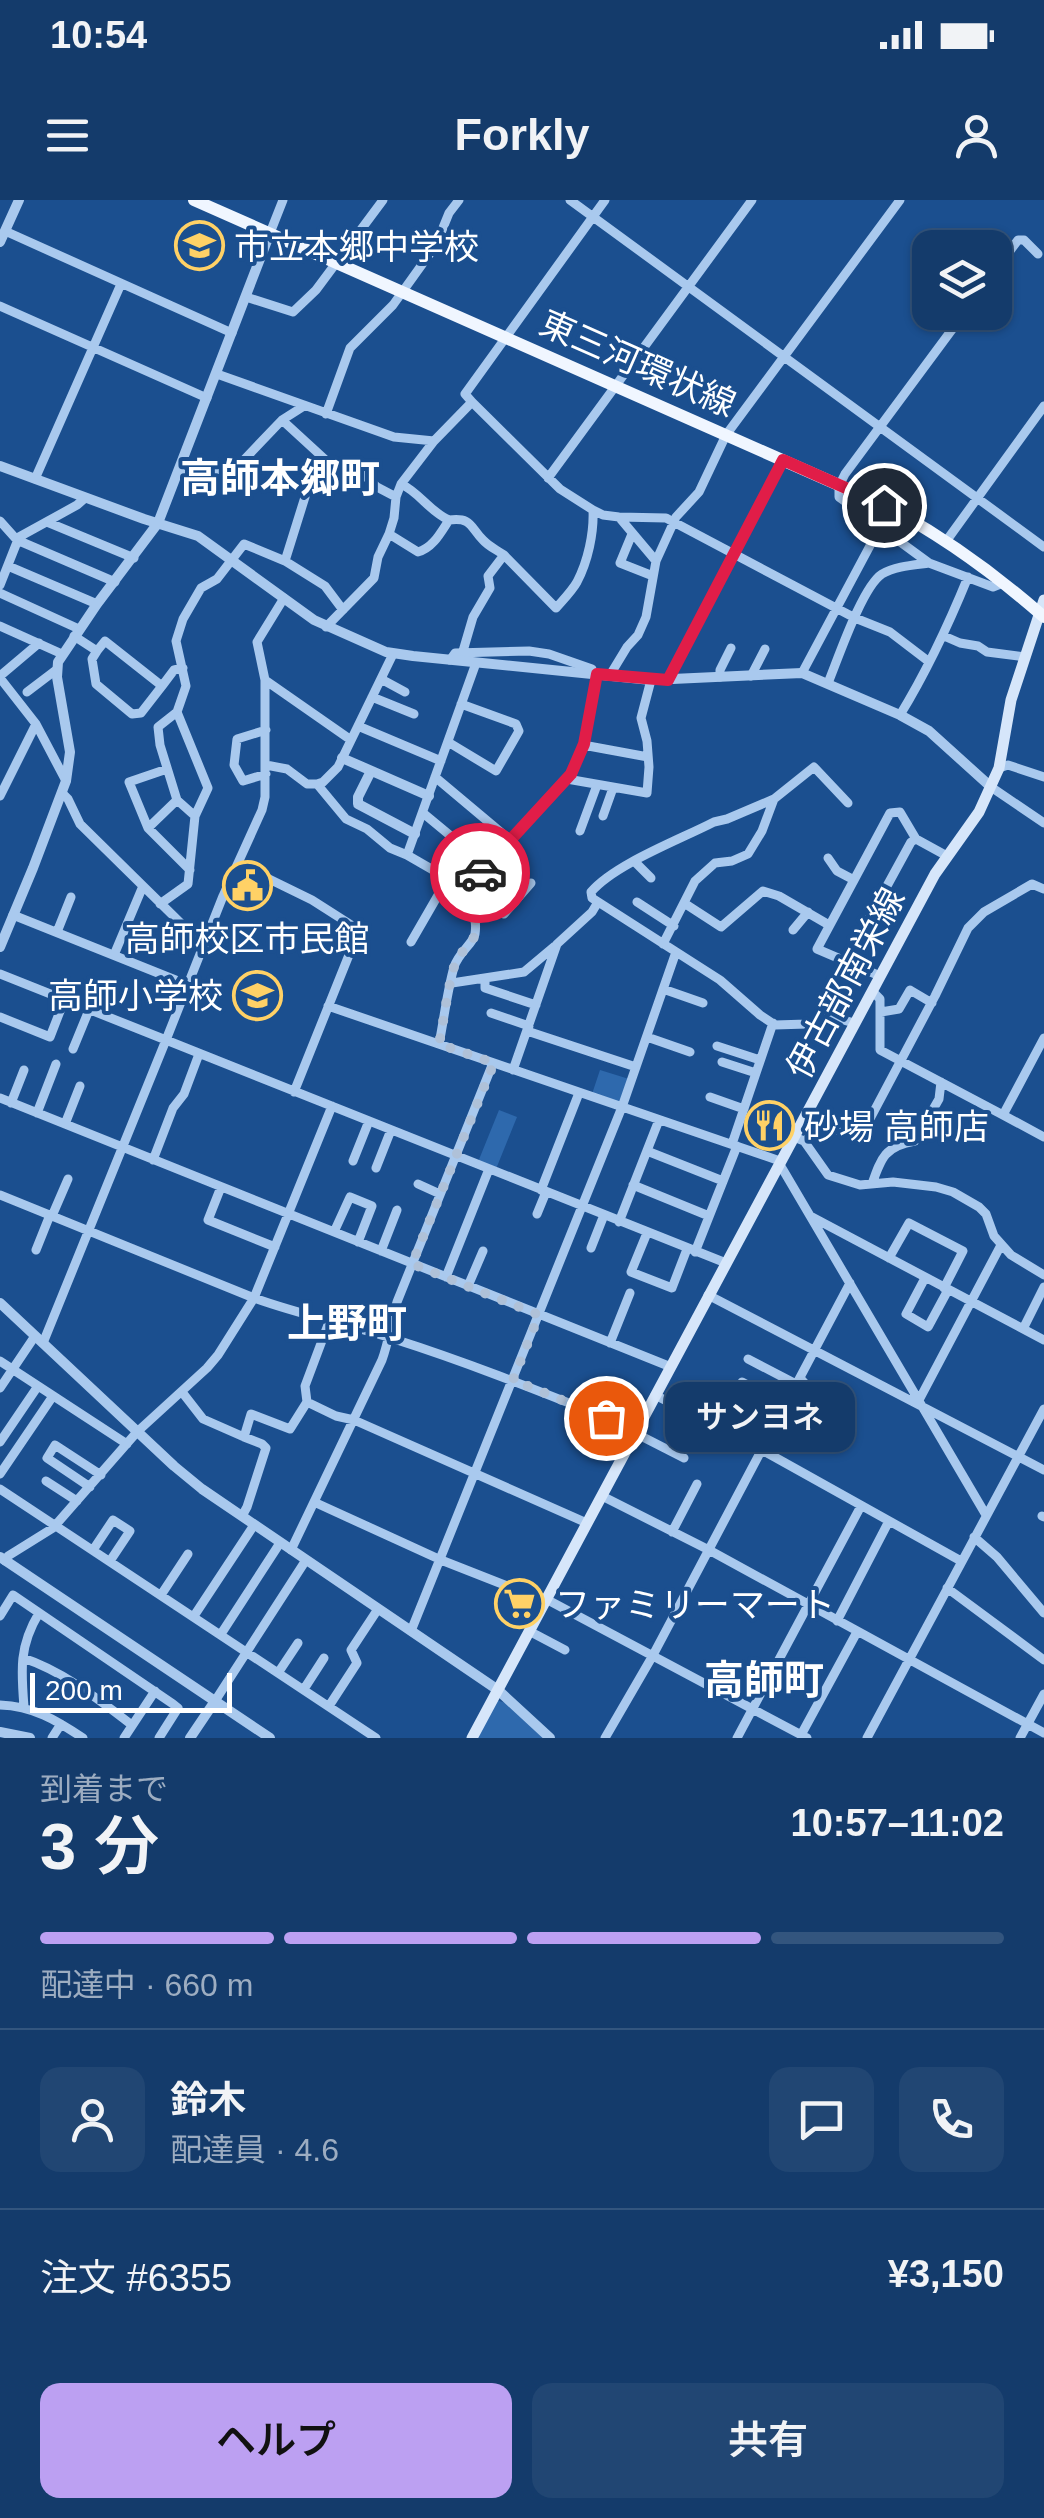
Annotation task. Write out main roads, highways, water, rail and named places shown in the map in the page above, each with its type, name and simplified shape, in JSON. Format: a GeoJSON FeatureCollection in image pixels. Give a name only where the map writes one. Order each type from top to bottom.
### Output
{"type":"FeatureCollection","features":[{"type":"Feature","properties":{"kind":"main road","name":"東三河環状線"},"geometry":{"type":"LineString","coordinates":[[194,200],[884,505],[946,540],[1042,610],[1011,700],[999,768],[991,787]]}},
{"type":"Feature","properties":{"kind":"main road","name":"伊古部南栄線"},"geometry":{"type":"LineString","coordinates":[[472,1738],[780,1162],[799,1139],[854,1023],[947,856],[979,812],[991,787]]}},
{"type":"Feature","properties":{"kind":"place","name":"市立本郷中学校"},"geometry":{"type":"Point","coordinates":[199,246]}},
{"type":"Feature","properties":{"kind":"place","name":"高師校区市民館"},"geometry":{"type":"Point","coordinates":[247,886]}},
{"type":"Feature","properties":{"kind":"place","name":"高師小学校"},"geometry":{"type":"Point","coordinates":[258,995]}},
{"type":"Feature","properties":{"kind":"place","name":"砂場 高師店"},"geometry":{"type":"Point","coordinates":[769,1126]}},
{"type":"Feature","properties":{"kind":"place","name":"サンヨネ"},"geometry":{"type":"Point","coordinates":[606,1418]}},
{"type":"Feature","properties":{"kind":"place","name":"ファミリーマート"},"geometry":{"type":"Point","coordinates":[520,1604]}},
{"type":"Feature","properties":{"kind":"district","name":"高師本郷町"},"geometry":{"type":"Point","coordinates":[280,478]}},
{"type":"Feature","properties":{"kind":"district","name":"上野町"},"geometry":{"type":"Point","coordinates":[347,1323]}},
{"type":"Feature","properties":{"kind":"district","name":"高師町"},"geometry":{"type":"Point","coordinates":[764,1680]}}]}
